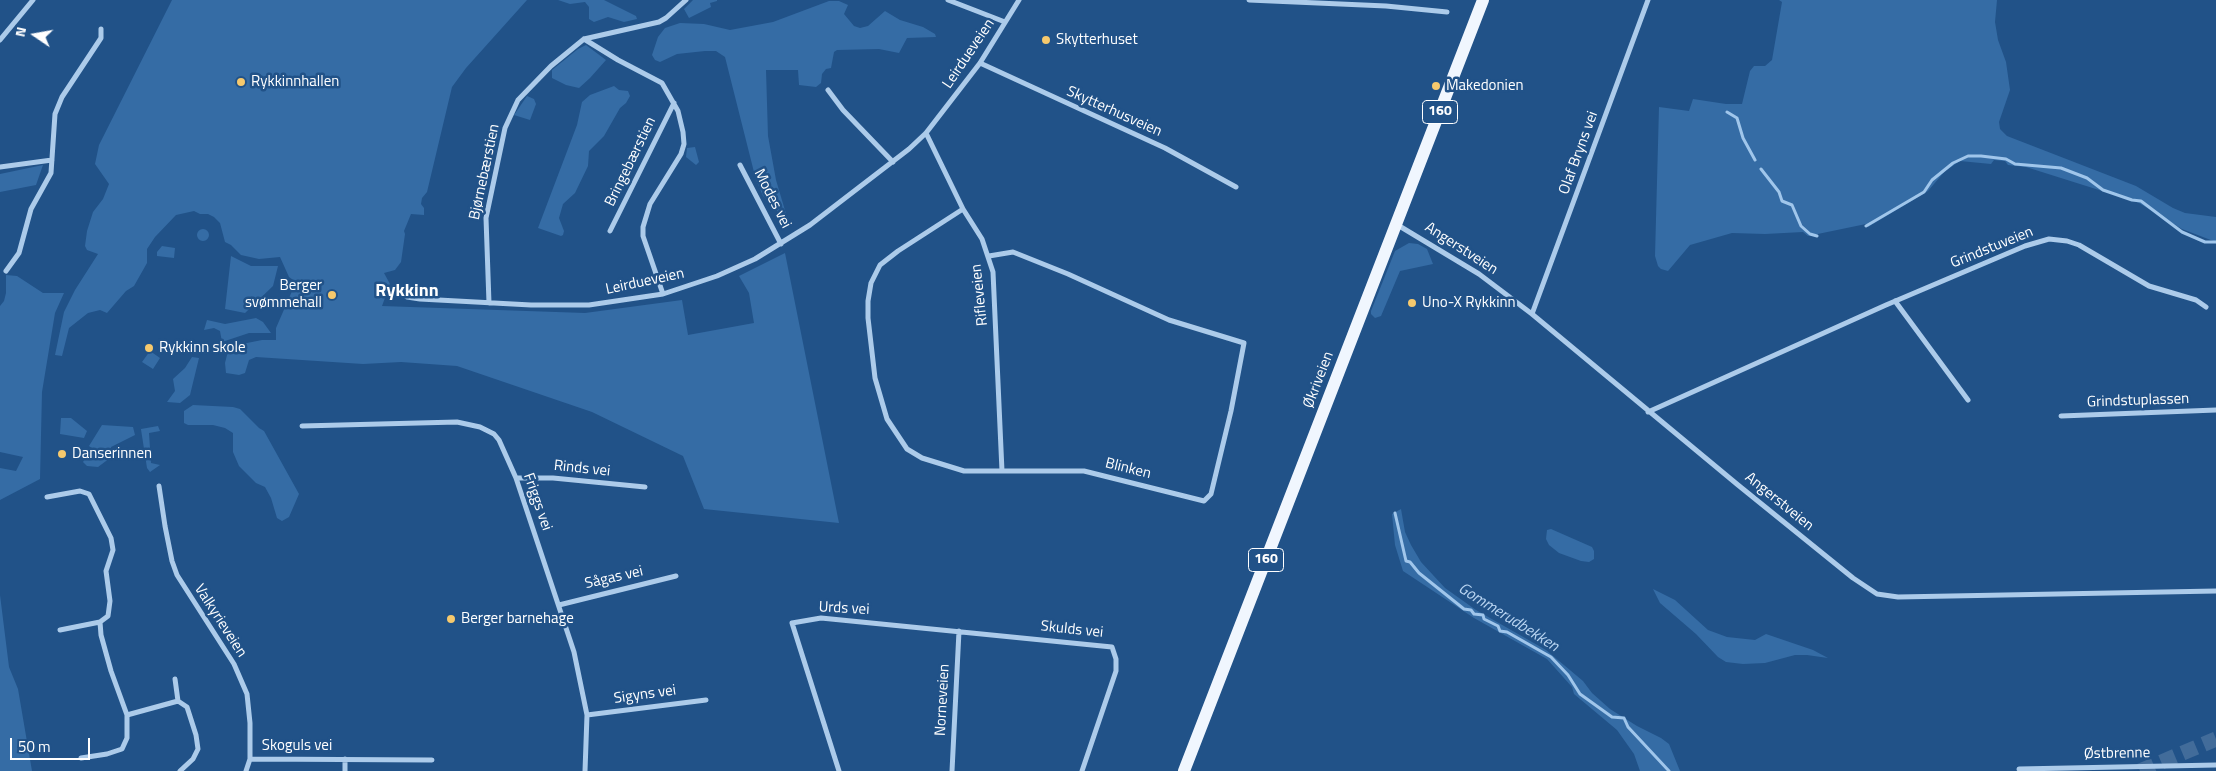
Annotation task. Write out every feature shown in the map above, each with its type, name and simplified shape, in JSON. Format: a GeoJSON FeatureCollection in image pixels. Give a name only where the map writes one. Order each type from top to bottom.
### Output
{"type":"FeatureCollection","features":[{"type":"Feature","properties":{"kind":"main road","name":"Økriveien"},"geometry":{"type":"LineString","coordinates":[[1184,771],[1483,0]]}},
{"type":"Feature","properties":{"kind":"street"},"geometry":{"type":"LineString","coordinates":[[0,40],[33,0]]}},
{"type":"Feature","properties":{"kind":"street","name":"Bjørnebærstien"},"geometry":{"type":"LineString","coordinates":[[489,303],[486,218],[507,123],[518,100],[551,66],[584,39],[659,22],[686,0]]}},
{"type":"Feature","properties":{"kind":"street"},"geometry":{"type":"LineString","coordinates":[[948,0],[1005,22]]}},
{"type":"Feature","properties":{"kind":"street","name":"Leirdueveien"},"geometry":{"type":"LineString","coordinates":[[398,290],[407,297],[489,303],[568,306],[616,302],[663,294],[717,276],[755,259],[782,244],[893,162],[926,133],[945,111],[980,63],[1019,0]]}},
{"type":"Feature","properties":{"kind":"street"},"geometry":{"type":"LineString","coordinates":[[1249,0],[1386,6],[1447,12]]}},
{"type":"Feature","properties":{"kind":"street","name":"Olaf Bryns vei"},"geometry":{"type":"LineString","coordinates":[[1532,314],[1648,0]]}},
{"type":"Feature","properties":{"kind":"street"},"geometry":{"type":"LineString","coordinates":[[6,271],[19,253],[32,209],[51,173],[55,114],[62,97],[101,38],[101,29]]}},
{"type":"Feature","properties":{"kind":"street","name":"Bringebærstien"},"geometry":{"type":"LineString","coordinates":[[584,39],[618,60],[662,83],[674,103],[681,122],[684,144],[678,161],[646,210],[643,227],[643,236],[663,294]]}},
{"type":"Feature","properties":{"kind":"street","name":"Skytterhusveien"},"geometry":{"type":"LineString","coordinates":[[980,63],[1165,148],[1236,187]]}},
{"type":"Feature","properties":{"kind":"street"},"geometry":{"type":"LineString","coordinates":[[828,90],[843,110],[893,162]]}},
{"type":"Feature","properties":{"kind":"street","name":"Bringebærstien"},"geometry":{"type":"LineString","coordinates":[[610,231],[674,103]]}},
{"type":"Feature","properties":{"kind":"street","name":"Rifleveien"},"geometry":{"type":"LineString","coordinates":[[926,133],[963,208],[982,239],[993,272],[1002,471]]}},
{"type":"Feature","properties":{"kind":"street"},"geometry":{"type":"LineString","coordinates":[[0,167],[52,160]]}},
{"type":"Feature","properties":{"kind":"street","name":"Modes vei"},"geometry":{"type":"LineString","coordinates":[[740,165],[782,244]]}},
{"type":"Feature","properties":{"kind":"street","name":"Blinken"},"geometry":{"type":"LineString","coordinates":[[963,208],[880,265],[871,283],[868,318],[875,378],[887,419],[908,449],[922,458],[948,467],[964,470],[1084,471],[1204,501],[1211,494],[1231,411],[1244,343],[1169,320],[1068,274],[1013,252],[989,256]]}},
{"type":"Feature","properties":{"kind":"street","name":"Angerstveien"},"geometry":{"type":"LineString","coordinates":[[1396,224],[1479,274],[1532,314],[1648,412],[1853,578],[1877,594],[1898,597],[2216,591]]}},
{"type":"Feature","properties":{"kind":"street","name":"Grindstuveien"},"geometry":{"type":"LineString","coordinates":[[1648,412],[1895,301],[2024,246],[2050,239],[2079,245],[2149,286],[2196,300],[2206,307]]}},
{"type":"Feature","properties":{"kind":"street"},"geometry":{"type":"LineString","coordinates":[[1895,301],[1968,400]]}},
{"type":"Feature","properties":{"kind":"street","name":"Grindstuplassen"},"geometry":{"type":"LineString","coordinates":[[2061,416],[2216,410]]}},
{"type":"Feature","properties":{"kind":"street","name":"Friggs vei"},"geometry":{"type":"LineString","coordinates":[[302,426],[361,426],[442,421],[472,425],[494,434],[516,478],[574,652],[588,715],[584,771]]}},
{"type":"Feature","properties":{"kind":"street","name":"Rinds vei"},"geometry":{"type":"LineString","coordinates":[[516,478],[553,478],[646,487]]}},
{"type":"Feature","properties":{"kind":"street","name":"Valkyrieveien"},"geometry":{"type":"LineString","coordinates":[[159,486],[164,526],[177,575],[234,664],[246,694],[250,723],[250,758],[246,771]]}},
{"type":"Feature","properties":{"kind":"street"},"geometry":{"type":"LineString","coordinates":[[47,498],[80,491],[89,494],[110,538],[112,550],[106,571],[108,616],[100,622],[60,630]]}},
{"type":"Feature","properties":{"kind":"street","name":"Sågas vei"},"geometry":{"type":"LineString","coordinates":[[558,605],[676,576]]}},
{"type":"Feature","properties":{"kind":"street","name":"Urds vei"},"geometry":{"type":"LineString","coordinates":[[839,771],[792,623],[821,618],[959,631]]}},
{"type":"Feature","properties":{"kind":"street"},"geometry":{"type":"LineString","coordinates":[[81,758],[107,754],[122,748],[127,738],[128,715],[110,671],[101,635],[100,622]]}},
{"type":"Feature","properties":{"kind":"street","name":"Norneveien"},"geometry":{"type":"LineString","coordinates":[[952,771],[959,631]]}},
{"type":"Feature","properties":{"kind":"street","name":"Skulds vei"},"geometry":{"type":"LineString","coordinates":[[959,631],[1112,647],[1116,659],[1116,671],[1082,771]]}},
{"type":"Feature","properties":{"kind":"street"},"geometry":{"type":"LineString","coordinates":[[175,679],[178,702]]}},
{"type":"Feature","properties":{"kind":"street","name":"Sigyns vei"},"geometry":{"type":"LineString","coordinates":[[588,715],[706,700]]}},
{"type":"Feature","properties":{"kind":"street"},"geometry":{"type":"LineString","coordinates":[[128,715],[178,702],[187,707],[196,735],[198,750],[193,759],[180,771]]}},
{"type":"Feature","properties":{"kind":"street","name":"Skoguls vei"},"geometry":{"type":"LineString","coordinates":[[250,758],[432,760]]}},
{"type":"Feature","properties":{"kind":"street","name":"Skoguls vei"},"geometry":{"type":"LineString","coordinates":[[345,759],[345,771]]}},
{"type":"Feature","properties":{"kind":"street","name":"Østbrenne"},"geometry":{"type":"LineString","coordinates":[[2019,769],[2216,765]]}},
{"type":"Feature","properties":{"kind":"shaded area"},"geometry":{"type":"Polygon","coordinates":[[[172,0],[527,0],[466,68],[452,87],[427,192],[422,198],[421,204],[424,208],[424,215],[411,214],[404,231],[401,262],[395,270],[384,273],[390,284],[382,306],[585,313],[682,300],[688,335],[754,323],[749,293],[739,276],[785,253],[839,523],[704,509],[683,456],[592,412],[457,366],[401,362],[363,364],[256,357],[249,360],[245,373],[239,375],[226,373],[225,363],[228,351],[237,345],[262,340],[276,340],[276,328],[296,282],[289,277],[280,257],[259,259],[241,255],[225,242],[220,223],[214,217],[194,211],[176,215],[155,237],[147,249],[147,263],[134,286],[126,291],[107,313],[100,310],[88,313],[69,328],[62,356],[55,355],[64,312],[75,290],[98,254],[87,250],[85,246],[93,212],[103,199],[109,184],[95,164],[99,145],[172,0]]]}},
{"type":"Feature","properties":{"kind":"shaded area"},"geometry":{"type":"Polygon","coordinates":[[[558,0],[604,0],[636,16],[637,19],[624,22],[608,17],[594,22],[589,19],[589,7],[585,2],[570,4],[558,0]]]}},
{"type":"Feature","properties":{"kind":"shaded area"},"geometry":{"type":"Polygon","coordinates":[[[693,0],[717,1],[710,3],[711,7],[689,18],[684,9],[693,0]]]}},
{"type":"Feature","properties":{"kind":"shaded area"},"geometry":{"type":"Polygon","coordinates":[[[1779,0],[1997,0],[1995,22],[1998,40],[2006,62],[2010,90],[1999,122],[2000,129],[2007,136],[2136,186],[2185,213],[2216,217],[2216,242],[2182,229],[2139,203],[2118,196],[2026,167],[2008,165],[2005,161],[1994,160],[1991,164],[1960,161],[1945,171],[1928,191],[1868,227],[1866,224],[1808,236],[1803,232],[1732,233],[1690,245],[1668,271],[1661,269],[1655,256],[1659,107],[1689,111],[1693,99],[1726,104],[1742,104],[1750,71],[1754,66],[1765,66],[1772,60],[1782,2],[1779,0]]]}},
{"type":"Feature","properties":{"kind":"shaded area"},"geometry":{"type":"Polygon","coordinates":[[[829,1],[839,1],[848,5],[844,14],[854,26],[860,28],[868,26],[885,11],[900,20],[923,27],[935,34],[936,37],[907,38],[899,53],[879,49],[837,50],[834,52],[831,68],[826,69],[822,74],[821,83],[816,87],[799,85],[798,70],[766,70],[768,136],[776,180],[789,224],[763,196],[756,180],[725,57],[716,51],[705,51],[677,54],[660,62],[655,60],[652,55],[658,37],[665,28],[680,23],[704,24],[730,30],[773,22],[829,1]]]}},
{"type":"Feature","properties":{"kind":"shaded area"},"geometry":{"type":"Polygon","coordinates":[[[586,45],[606,60],[590,78],[579,88],[566,85],[552,78],[552,70],[578,49],[586,45]]]}},
{"type":"Feature","properties":{"kind":"shaded area"},"geometry":{"type":"Polygon","coordinates":[[[614,86],[619,90],[628,91],[630,96],[620,108],[604,136],[589,151],[588,166],[575,193],[563,204],[559,218],[564,231],[563,235],[561,236],[538,228],[577,125],[582,102],[590,95],[614,86]]]}},
{"type":"Feature","properties":{"kind":"shaded area"},"geometry":{"type":"Polygon","coordinates":[[[527,96],[534,99],[536,104],[530,120],[514,115],[527,96]]]}},
{"type":"Feature","properties":{"kind":"shaded area"},"geometry":{"type":"Polygon","coordinates":[[[695,147],[699,162],[696,165],[686,157],[687,148],[695,147]]]}},
{"type":"Feature","properties":{"kind":"shaded area"},"geometry":{"type":"Polygon","coordinates":[[[43,165],[36,185],[0,192],[0,174],[43,165]]]}},
{"type":"Feature","properties":{"kind":"shaded area"},"geometry":{"type":"Polygon","coordinates":[[[201,229],[205,229],[209,235],[205,241],[201,241],[197,237],[197,233],[201,229]]]}},
{"type":"Feature","properties":{"kind":"shaded area"},"geometry":{"type":"Polygon","coordinates":[[[1409,243],[1418,244],[1427,249],[1433,264],[1400,271],[1381,316],[1375,318],[1371,311],[1395,251],[1409,243]]]}},
{"type":"Feature","properties":{"kind":"shaded area"},"geometry":{"type":"Polygon","coordinates":[[[162,246],[175,248],[174,258],[157,256],[157,252],[162,246]]]}},
{"type":"Feature","properties":{"kind":"shaded area"},"geometry":{"type":"Polygon","coordinates":[[[231,256],[251,266],[278,266],[273,286],[245,313],[225,309],[231,256]]]}},
{"type":"Feature","properties":{"kind":"shaded area"},"geometry":{"type":"Polygon","coordinates":[[[6,275],[17,276],[43,293],[64,293],[55,313],[42,392],[40,479],[0,500],[0,468],[16,471],[23,457],[0,452],[0,306],[4,301],[6,293],[6,275]]]}},
{"type":"Feature","properties":{"kind":"shaded area"},"geometry":{"type":"Polygon","coordinates":[[[256,318],[263,322],[271,333],[249,333],[222,342],[220,331],[214,328],[204,330],[207,320],[225,324],[256,318]]]}},
{"type":"Feature","properties":{"kind":"shaded area"},"geometry":{"type":"Polygon","coordinates":[[[150,351],[160,358],[153,369],[142,362],[150,351]]]}},
{"type":"Feature","properties":{"kind":"shaded area"},"geometry":{"type":"Polygon","coordinates":[[[192,357],[199,358],[190,395],[180,403],[167,402],[175,391],[173,379],[185,368],[192,357]]]}},
{"type":"Feature","properties":{"kind":"shaded area"},"geometry":{"type":"Polygon","coordinates":[[[193,405],[240,409],[264,431],[299,494],[289,517],[282,521],[277,518],[271,498],[265,487],[256,483],[239,466],[233,452],[233,433],[225,428],[213,425],[188,425],[184,423],[184,411],[193,405]]]}},
{"type":"Feature","properties":{"kind":"shaded area"},"geometry":{"type":"Polygon","coordinates":[[[61,418],[71,418],[87,431],[84,438],[60,434],[61,418]]]}},
{"type":"Feature","properties":{"kind":"shaded area"},"geometry":{"type":"Polygon","coordinates":[[[140,423],[141,429],[158,426],[160,431],[149,433],[151,463],[160,465],[150,472],[147,468],[140,423]]]}},
{"type":"Feature","properties":{"kind":"shaded area"},"geometry":{"type":"Polygon","coordinates":[[[102,425],[133,427],[135,435],[111,447],[110,458],[98,467],[87,466],[83,462],[88,454],[94,450],[89,446],[102,425]]]}},
{"type":"Feature","properties":{"kind":"shaded area"},"geometry":{"type":"Polygon","coordinates":[[[1401,509],[1405,532],[1411,545],[1421,562],[1445,588],[1476,610],[1546,650],[1583,681],[1592,693],[1610,709],[1669,744],[1680,771],[1640,771],[1634,754],[1617,730],[1574,694],[1572,687],[1547,659],[1474,618],[1403,571],[1395,545],[1392,514],[1401,509]]]}},
{"type":"Feature","properties":{"kind":"shaded area"},"geometry":{"type":"Polygon","coordinates":[[[1551,529],[1592,547],[1594,559],[1589,562],[1581,561],[1559,553],[1549,545],[1546,539],[1547,530],[1551,529]]]}},
{"type":"Feature","properties":{"kind":"shaded area"},"geometry":{"type":"Polygon","coordinates":[[[1653,589],[1675,600],[1708,630],[1727,637],[1755,640],[1766,634],[1813,650],[1828,658],[1795,655],[1765,663],[1743,664],[1726,662],[1718,657],[1696,634],[1660,603],[1653,589]]]}},
{"type":"Feature","properties":{"kind":"shaded area"},"geometry":{"type":"Polygon","coordinates":[[[0,595],[9,667],[18,689],[32,771],[0,771],[0,595]]]}},
{"type":"Feature","properties":{"kind":"waterway"},"geometry":{"type":"LineString","coordinates":[[1727,112],[1737,118],[1743,138],[1755,160]]}},
{"type":"Feature","properties":{"kind":"waterway"},"geometry":{"type":"LineString","coordinates":[[1866,226],[1924,192],[1932,180],[1953,163],[1968,156],[1981,156],[2006,159],[2015,164],[2061,168],[2087,178],[2103,190],[2132,200],[2141,201],[2182,232],[2205,242],[2216,242]]}},
{"type":"Feature","properties":{"kind":"waterway"},"geometry":{"type":"LineString","coordinates":[[1761,169],[1779,192],[1782,201],[1792,205],[1801,226],[1810,234],[1817,236]]}},
{"type":"Feature","properties":{"kind":"waterway","name":"Gommerudbekken"},"geometry":{"type":"LineString","coordinates":[[1395,513],[1406,561],[1410,562],[1419,573],[1464,609],[1471,610],[1474,614],[1483,615],[1484,619],[1498,626],[1500,631],[1507,632],[1551,657],[1568,675],[1580,694],[1612,717],[1624,718],[1628,727],[1669,771]]}},
{"type":"Feature","properties":{"kind":"tunnel"},"geometry":{"type":"LineString","coordinates":[[2140,771],[2216,739]]}},
{"type":"Feature","properties":{"kind":"place","name":"Skytterhuset"},"geometry":{"type":"Point","coordinates":[1046,40]}},
{"type":"Feature","properties":{"kind":"place","name":"Rykkinnhallen"},"geometry":{"type":"Point","coordinates":[241,82]}},
{"type":"Feature","properties":{"kind":"place","name":"Makedonien"},"geometry":{"type":"Point","coordinates":[1436,86]}},
{"type":"Feature","properties":{"kind":"place","name":"Berger svømmehall"},"geometry":{"type":"Point","coordinates":[332,295]}},
{"type":"Feature","properties":{"kind":"place","name":"Uno-X Rykkinn"},"geometry":{"type":"Point","coordinates":[1412,303]}},
{"type":"Feature","properties":{"kind":"place","name":"Rykkinn skole"},"geometry":{"type":"Point","coordinates":[149,348]}},
{"type":"Feature","properties":{"kind":"place","name":"Danserinnen"},"geometry":{"type":"Point","coordinates":[62,454]}},
{"type":"Feature","properties":{"kind":"place","name":"Berger barnehage"},"geometry":{"type":"Point","coordinates":[451,619]}},
{"type":"Feature","properties":{"kind":"district","name":"Rykkinn"},"geometry":{"type":"Point","coordinates":[407,292]}}]}
